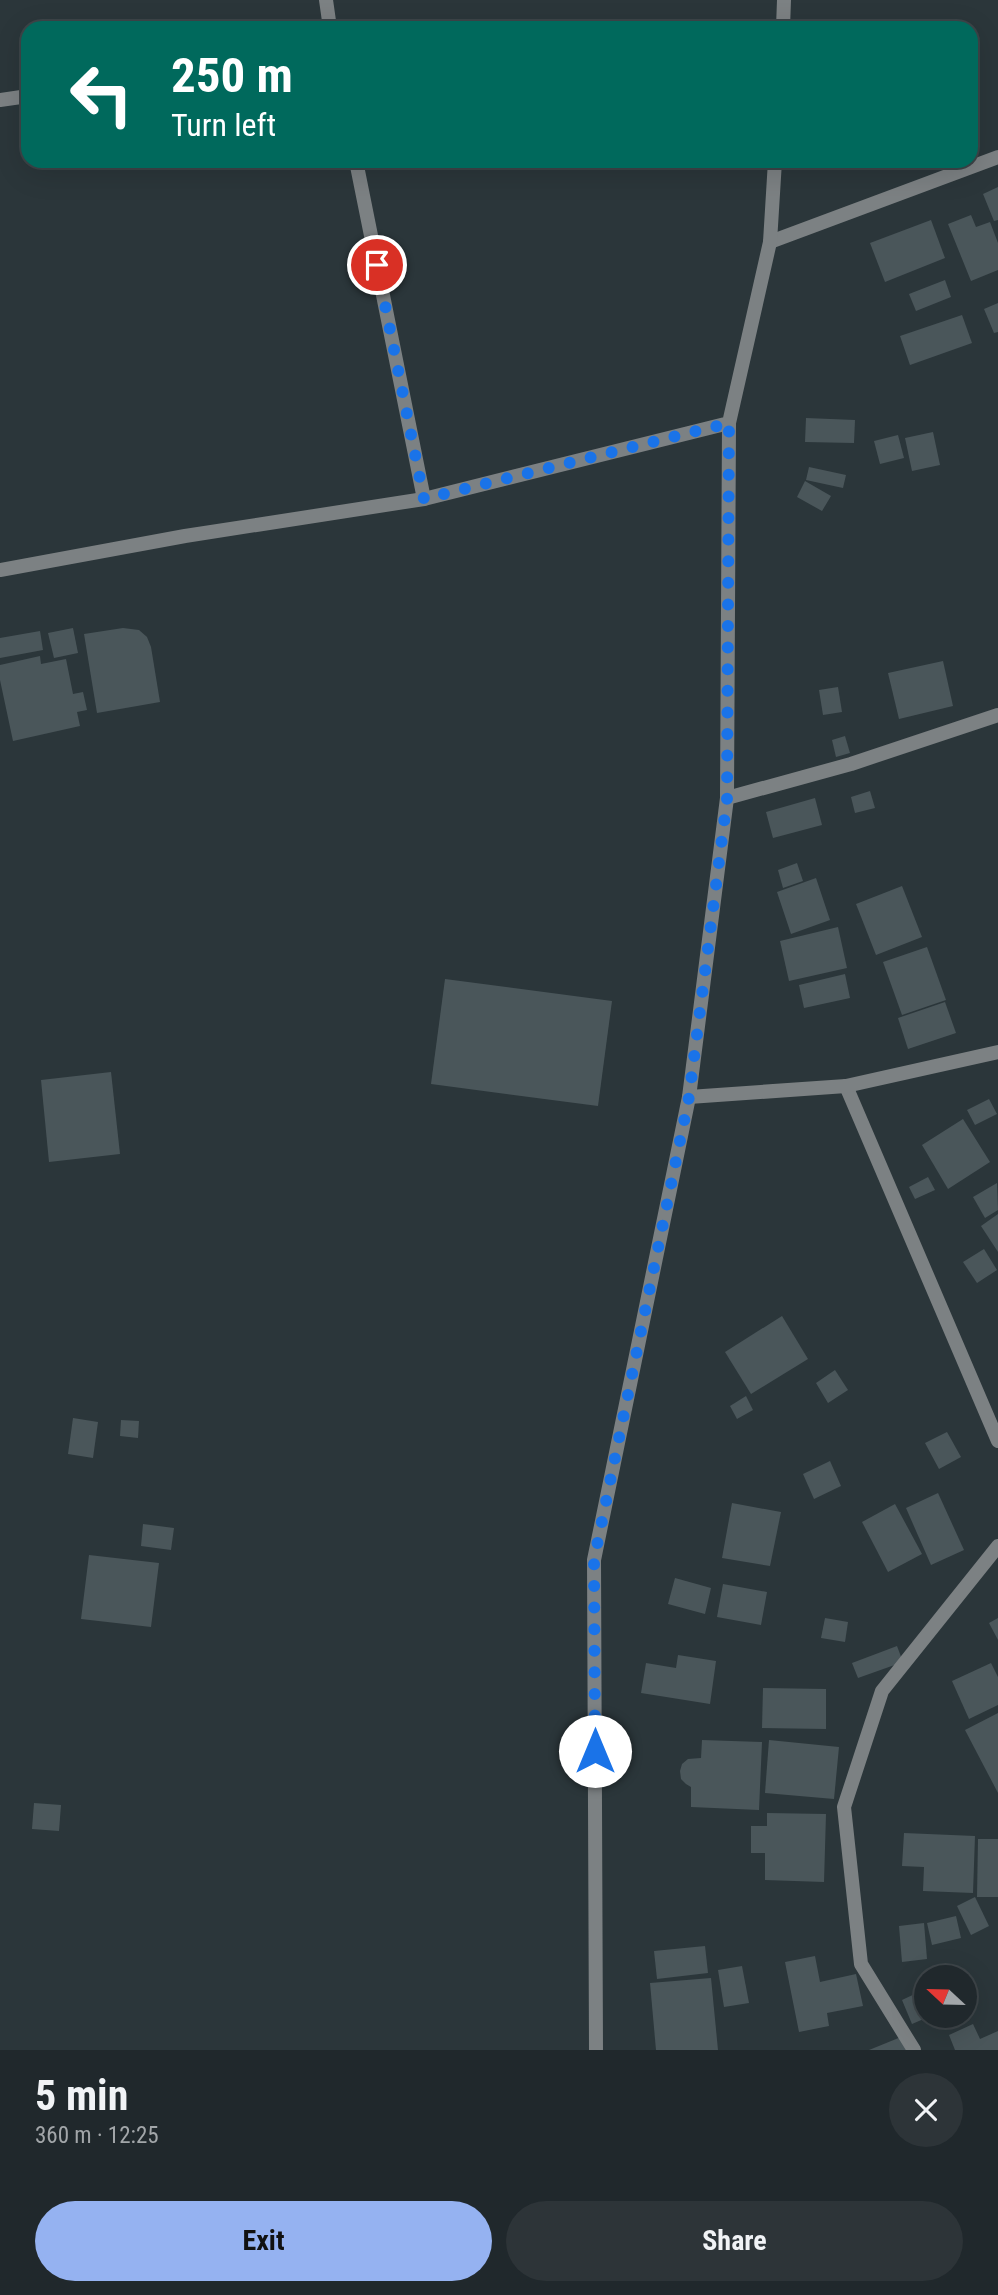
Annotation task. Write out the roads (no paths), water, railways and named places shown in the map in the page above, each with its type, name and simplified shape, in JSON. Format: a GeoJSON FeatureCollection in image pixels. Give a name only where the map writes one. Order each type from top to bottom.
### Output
{"type":"FeatureCollection","features":[{"type":"Feature","properties":{"kind":"street"},"geometry":{"type":"LineString","coordinates":[[326,0],[329,21]]}},
{"type":"Feature","properties":{"kind":"street"},"geometry":{"type":"LineString","coordinates":[[783,21],[784,0]]}},
{"type":"Feature","properties":{"kind":"street"},"geometry":{"type":"LineString","coordinates":[[0,100],[21,97]]}},
{"type":"Feature","properties":{"kind":"street"},"geometry":{"type":"LineString","coordinates":[[978,164],[998,157]]}},
{"type":"Feature","properties":{"kind":"street"},"geometry":{"type":"LineString","coordinates":[[357,168],[424,499]]}},
{"type":"Feature","properties":{"kind":"street"},"geometry":{"type":"LineString","coordinates":[[596,2050],[594,1560],[689,1097],[727,799],[729,423],[770,242],[775,168]]}},
{"type":"Feature","properties":{"kind":"street"},"geometry":{"type":"LineString","coordinates":[[770,242],[968,168]]}},
{"type":"Feature","properties":{"kind":"street"},"geometry":{"type":"LineString","coordinates":[[0,570],[185,536],[424,499],[729,423]]}},
{"type":"Feature","properties":{"kind":"street"},"geometry":{"type":"LineString","coordinates":[[727,799],[851,764],[998,715]]}},
{"type":"Feature","properties":{"kind":"street"},"geometry":{"type":"LineString","coordinates":[[689,1097],[846,1086],[998,1052]]}},
{"type":"Feature","properties":{"kind":"street"},"geometry":{"type":"LineString","coordinates":[[846,1086],[998,1441]]}},
{"type":"Feature","properties":{"kind":"street"},"geometry":{"type":"LineString","coordinates":[[914,2050],[861,1964],[844,1807],[882,1691],[998,1546]]}}]}
